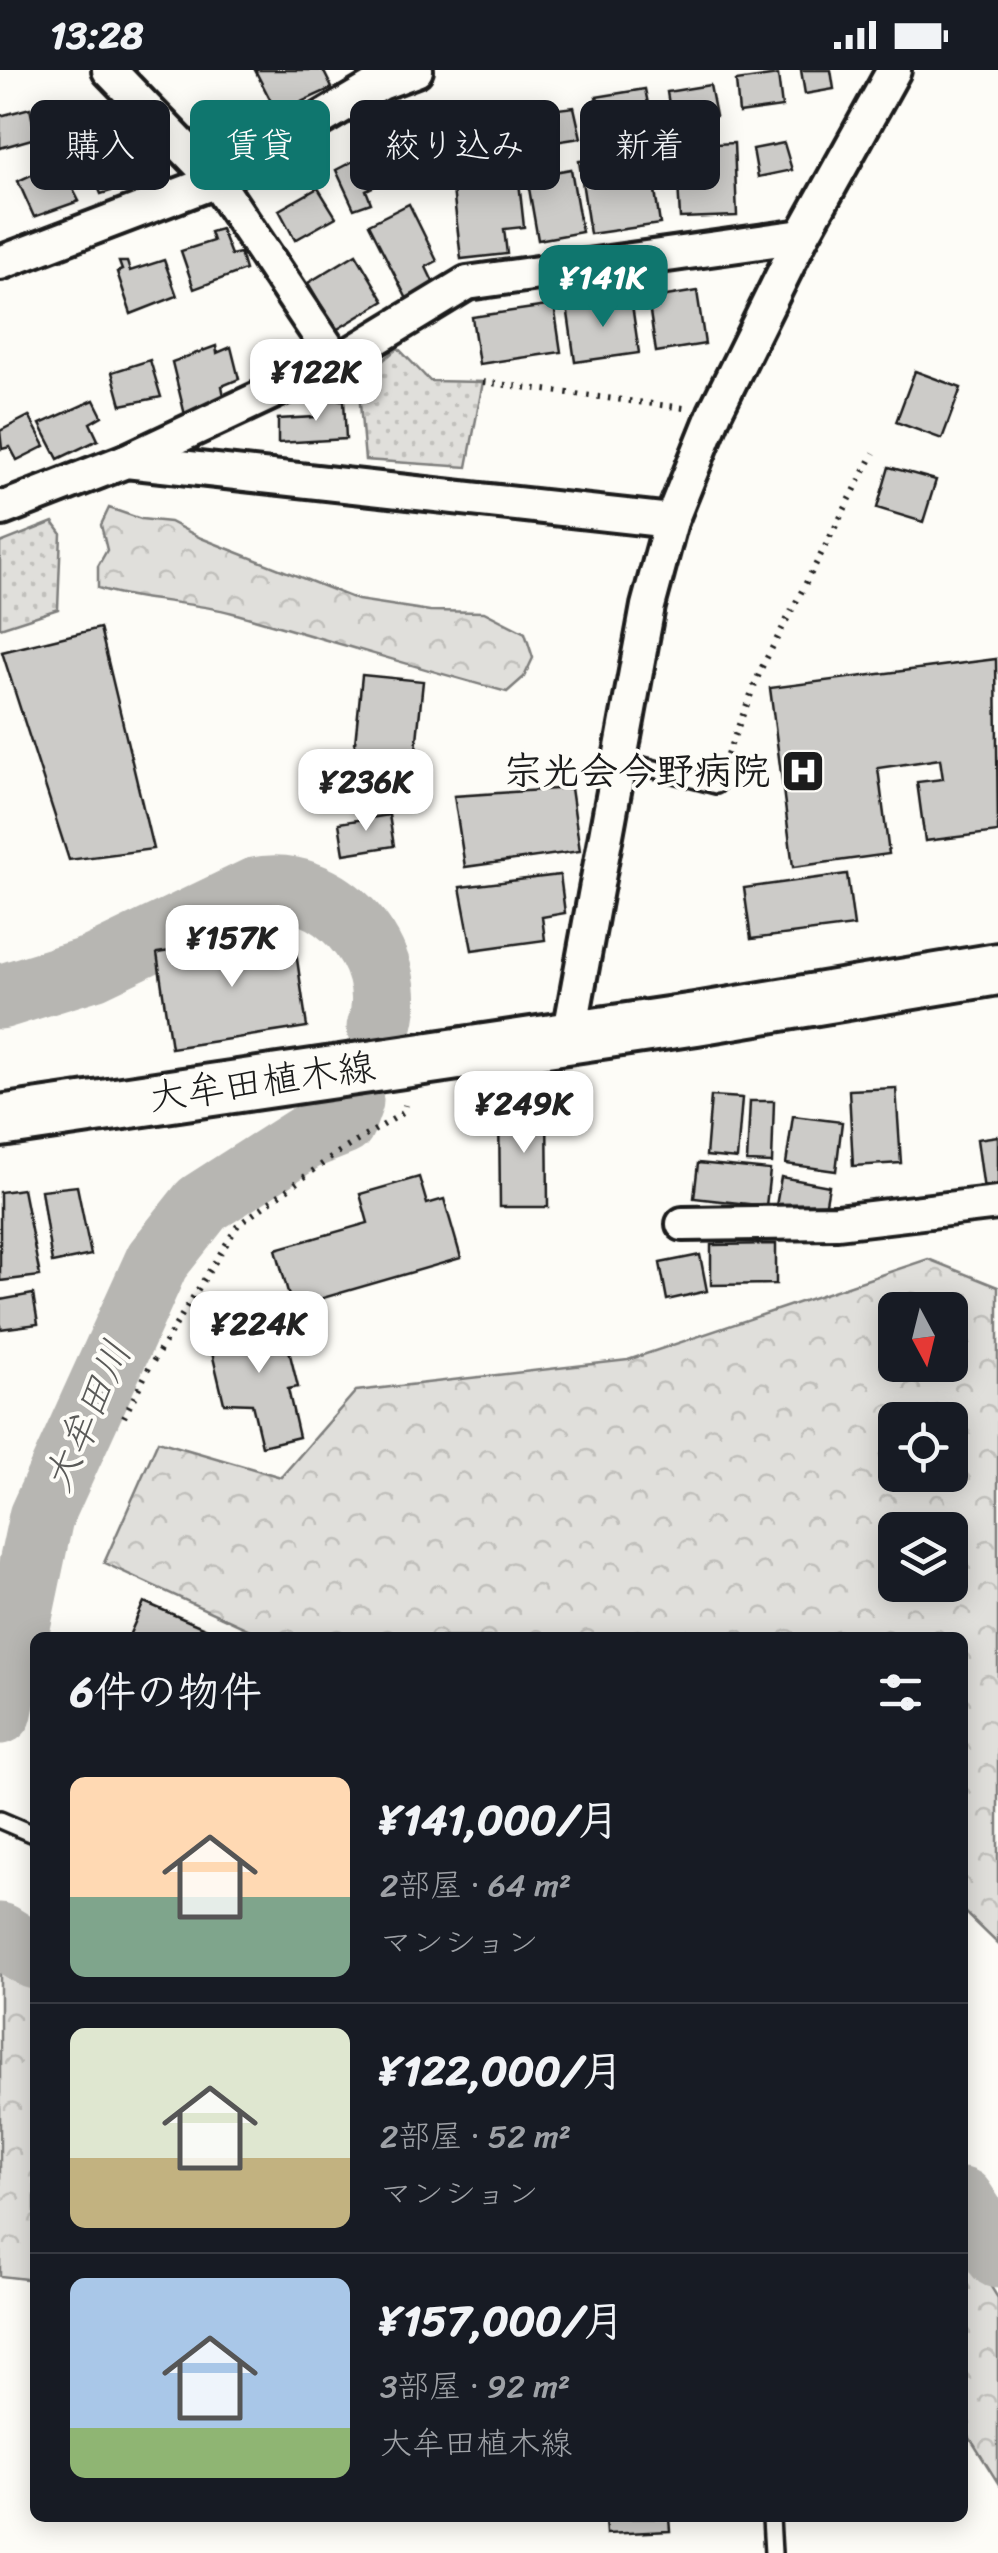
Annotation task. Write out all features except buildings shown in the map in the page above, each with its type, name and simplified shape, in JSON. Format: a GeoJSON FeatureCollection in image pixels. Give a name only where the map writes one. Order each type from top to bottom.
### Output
{"type":"FeatureCollection","features":[{"type":"Feature","properties":{"kind":"main road","name":"大牟田植木線"},"geometry":{"type":"LineString","coordinates":[[0,1121],[998,969]]}},
{"type":"Feature","properties":{"kind":"street"},"geometry":{"type":"LineString","coordinates":[[109,70],[190,154]]}},
{"type":"Feature","properties":{"kind":"street"},"geometry":{"type":"LineString","coordinates":[[330,113],[381,83],[416,70]]}},
{"type":"Feature","properties":{"kind":"street"},"geometry":{"type":"LineString","coordinates":[[569,1037],[648,606],[672,521],[715,412],[802,236],[894,70]]}},
{"type":"Feature","properties":{"kind":"street"},"geometry":{"type":"LineString","coordinates":[[0,263],[192,190]]}},
{"type":"Feature","properties":{"kind":"street"},"geometry":{"type":"LineString","coordinates":[[222,190],[337,362]]}},
{"type":"Feature","properties":{"kind":"street"},"geometry":{"type":"LineString","coordinates":[[1,508],[126,462],[337,362],[468,284],[802,236]]}},
{"type":"Feature","properties":{"kind":"street"},"geometry":{"type":"LineString","coordinates":[[126,462],[672,521]]}},
{"type":"Feature","properties":{"kind":"street"},"geometry":{"type":"LineString","coordinates":[[683,1224],[837,1222],[998,1202]]}},
{"type":"Feature","properties":{"kind":"lane"},"geometry":{"type":"LineString","coordinates":[[620,760],[716,785]]}},
{"type":"Feature","properties":{"kind":"lane"},"geometry":{"type":"LineString","coordinates":[[0,1820],[30,1833]]}},
{"type":"Feature","properties":{"kind":"lane"},"geometry":{"type":"LineString","coordinates":[[771,2522],[773,2553]]}},
{"type":"Feature","properties":{"kind":"path"},"geometry":{"type":"LineString","coordinates":[[483,382],[715,412]]}},
{"type":"Feature","properties":{"kind":"path"},"geometry":{"type":"LineString","coordinates":[[716,785],[760,669],[874,453]]}},
{"type":"Feature","properties":{"kind":"path"},"geometry":{"type":"LineString","coordinates":[[124,1417],[149,1368],[238,1224],[339,1152],[403,1113],[414,1060]]}},
{"type":"Feature","properties":{"kind":"green space"},"geometry":{"type":"Polygon","coordinates":[[[398,348],[430,381],[483,382],[467,467],[365,460],[358,381],[398,348]]]}},
{"type":"Feature","properties":{"kind":"green space"},"geometry":{"type":"Polygon","coordinates":[[[109,508],[141,519],[170,522],[358,600],[430,611],[484,612],[525,633],[533,658],[524,677],[507,692],[233,613],[98,588],[98,566],[107,550],[101,525],[109,508]]]}},
{"type":"Feature","properties":{"kind":"green space"},"geometry":{"type":"Polygon","coordinates":[[[53,522],[61,533],[58,609],[0,628],[0,543],[53,522]]]}},
{"type":"Feature","properties":{"kind":"green space"},"geometry":{"type":"Polygon","coordinates":[[[928,1259],[998,1287],[998,1944],[968,1915],[968,1632],[254,1632],[104,1563],[158,1441],[281,1477],[356,1391],[628,1360],[928,1259]]]}},
{"type":"Feature","properties":{"kind":"green space"},"geometry":{"type":"Polygon","coordinates":[[[0,1953],[30,1956],[30,2279],[0,2276],[0,1953]]]}},
{"type":"Feature","properties":{"kind":"green space"},"geometry":{"type":"Polygon","coordinates":[[[968,2250],[998,2298],[998,2483],[968,2435],[968,2250]]]}},
{"type":"Feature","properties":{"kind":"waterway","name":"大牟田川"},"geometry":{"type":"LineString","coordinates":[[0,997],[93,968],[255,890],[282,888],[309,894],[333,907],[370,948],[380,974],[384,1001],[379,1028]]}},
{"type":"Feature","properties":{"kind":"waterway","name":"大牟田川"},"geometry":{"type":"LineString","coordinates":[[0,1712],[41,1517],[157,1261],[202,1204],[305,1138],[343,1123],[351,1101]]}},
{"type":"Feature","properties":{"kind":"waterway","name":"大牟田川"},"geometry":{"type":"LineString","coordinates":[[0,1935],[30,1954]]}},
{"type":"Feature","properties":{"kind":"waterway","name":"大牟田川"},"geometry":{"type":"LineString","coordinates":[[968,2209],[998,2256]]}},
{"type":"Feature","properties":{"kind":"place","name":"宗光会今野病院"},"geometry":{"type":"Point","coordinates":[803,771]}}]}
